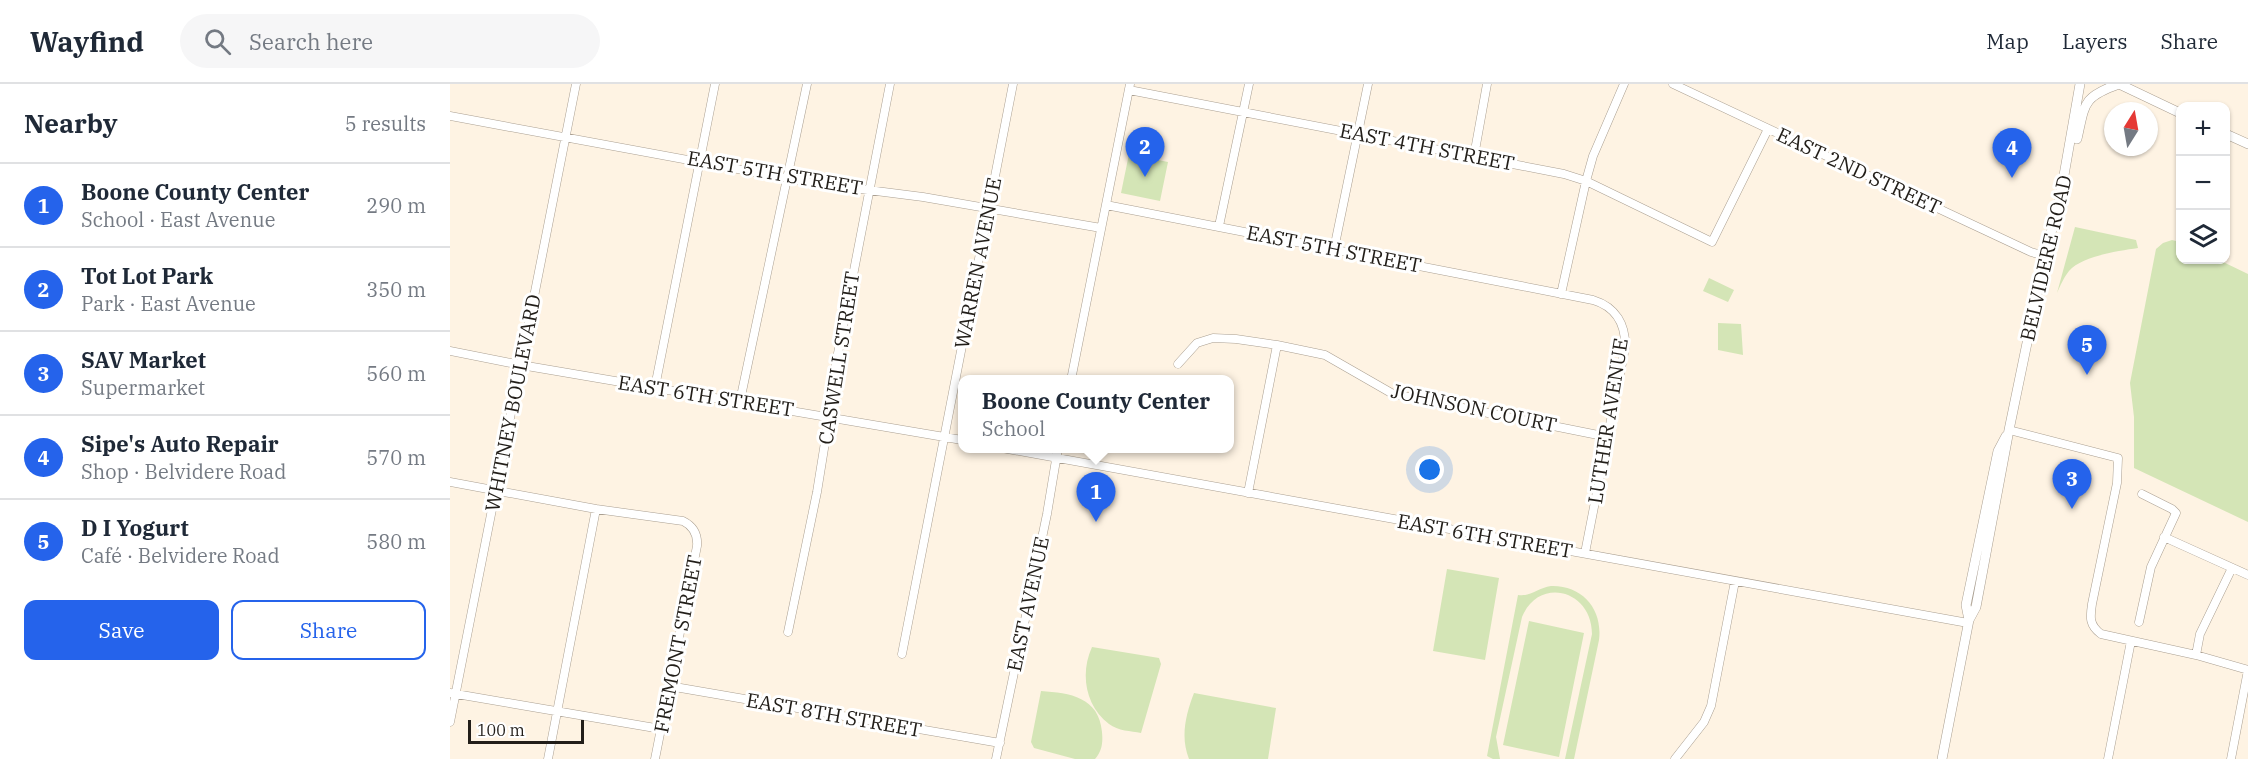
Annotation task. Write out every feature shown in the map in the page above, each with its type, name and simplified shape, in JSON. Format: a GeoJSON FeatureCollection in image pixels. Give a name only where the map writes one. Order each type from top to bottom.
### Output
{"type":"FeatureCollection","features":[{"type":"Feature","properties":{"kind":"main road","name":"BELVIDERE ROAD"},"geometry":{"type":"LineString","coordinates":[[1942,759],[1968,621],[1976,606],[2009,430],[2045,256],[2068,159],[2080,84]]}},
{"type":"Feature","properties":{"kind":"main road"},"geometry":{"type":"LineString","coordinates":[[2068,159],[2077,141],[2089,98],[2098,91],[2124,85],[2176,111]]}},
{"type":"Feature","properties":{"kind":"main road"},"geometry":{"type":"LineString","coordinates":[[2230,136],[2248,144]]}},
{"type":"Feature","properties":{"kind":"street","name":"WHITNEY BOULEVARD"},"geometry":{"type":"LineString","coordinates":[[450,722],[453,693],[576,84]]}},
{"type":"Feature","properties":{"kind":"street"},"geometry":{"type":"LineString","coordinates":[[655,387],[714,84]]}},
{"type":"Feature","properties":{"kind":"street"},"geometry":{"type":"LineString","coordinates":[[740,401],[769,254],[788,178],[807,84]]}},
{"type":"Feature","properties":{"kind":"street","name":"CASWELL STREET"},"geometry":{"type":"LineString","coordinates":[[788,632],[817,492],[827,430],[826,416],[890,84]]}},
{"type":"Feature","properties":{"kind":"street","name":"WARREN AVENUE"},"geometry":{"type":"LineString","coordinates":[[902,654],[1013,84]]}},
{"type":"Feature","properties":{"kind":"street"},"geometry":{"type":"LineString","coordinates":[[1219,226],[1249,84]]}},
{"type":"Feature","properties":{"kind":"street"},"geometry":{"type":"LineString","coordinates":[[1334,249],[1368,84]]}},
{"type":"Feature","properties":{"kind":"street"},"geometry":{"type":"LineString","coordinates":[[1474,156],[1487,84]]}},
{"type":"Feature","properties":{"kind":"street"},"geometry":{"type":"LineString","coordinates":[[1561,294],[1593,156],[1624,84]]}},
{"type":"Feature","properties":{"kind":"street","name":"EAST 2ND STREET"},"geometry":{"type":"LineString","coordinates":[[1673,84],[1886,185],[2031,252],[2045,256]]}},
{"type":"Feature","properties":{"kind":"street"},"geometry":{"type":"LineString","coordinates":[[1072,375],[1129,87]]}},
{"type":"Feature","properties":{"kind":"street","name":"EAST 4TH STREET"},"geometry":{"type":"LineString","coordinates":[[1129,87],[1244,112],[1564,174],[1586,181],[1712,242],[1768,129]]}},
{"type":"Feature","properties":{"kind":"street","name":"EAST 5TH STREET"},"geometry":{"type":"LineString","coordinates":[[450,116],[788,178],[869,189],[1101,228]]}},
{"type":"Feature","properties":{"kind":"street","name":"EAST 5TH STREET"},"geometry":{"type":"LineString","coordinates":[[1106,205],[1561,294]]}},
{"type":"Feature","properties":{"kind":"street","name":"LUTHER AVENUE"},"geometry":{"type":"LineString","coordinates":[[1561,294],[1600,302],[1616,314],[1623,327],[1625,348],[1585,553]]}},
{"type":"Feature","properties":{"kind":"street","name":"JOHNSON COURT"},"geometry":{"type":"LineString","coordinates":[[1178,364],[1197,344],[1213,338],[1277,345],[1325,355],[1393,394],[1608,437]]}},
{"type":"Feature","properties":{"kind":"street"},"geometry":{"type":"LineString","coordinates":[[1248,493],[1277,345]]}},
{"type":"Feature","properties":{"kind":"street","name":"EAST 6TH STREET"},"geometry":{"type":"LineString","coordinates":[[450,351],[958,440]]}},
{"type":"Feature","properties":{"kind":"street"},"geometry":{"type":"LineString","coordinates":[[2009,430],[2118,458],[2117,483],[2090,620],[2101,634],[2196,655],[2248,670],[2230,759]]}},
{"type":"Feature","properties":{"kind":"street","name":"EAST 6TH STREET"},"geometry":{"type":"LineString","coordinates":[[1027,453],[1968,621]]}},
{"type":"Feature","properties":{"kind":"street","name":"EAST AVENUE"},"geometry":{"type":"LineString","coordinates":[[996,759],[1058,453]]}},
{"type":"Feature","properties":{"kind":"street"},"geometry":{"type":"LineString","coordinates":[[450,482],[596,509],[548,759]]}},
{"type":"Feature","properties":{"kind":"street"},"geometry":{"type":"LineString","coordinates":[[2139,622],[2151,567],[2176,513],[2142,494]]}},
{"type":"Feature","properties":{"kind":"street","name":"FREMONT STREET"},"geometry":{"type":"LineString","coordinates":[[596,509],[683,521],[693,529],[697,537],[655,759]]}},
{"type":"Feature","properties":{"kind":"street"},"geometry":{"type":"LineString","coordinates":[[2164,537],[2248,575]]}},
{"type":"Feature","properties":{"kind":"street"},"geometry":{"type":"LineString","coordinates":[[2196,655],[2200,634],[2232,568]]}},
{"type":"Feature","properties":{"kind":"street"},"geometry":{"type":"LineString","coordinates":[[1675,759],[1704,722],[1711,706],[1735,581]]}},
{"type":"Feature","properties":{"kind":"street"},"geometry":{"type":"LineString","coordinates":[[2108,759],[2131,641]]}},
{"type":"Feature","properties":{"kind":"street","name":"EAST 8TH STREET"},"geometry":{"type":"LineString","coordinates":[[669,686],[1000,743]]}},
{"type":"Feature","properties":{"kind":"street"},"geometry":{"type":"LineString","coordinates":[[453,693],[661,729]]}},
{"type":"Feature","properties":{"kind":"green space"},"geometry":{"type":"Polygon","coordinates":[[[1129,154],[1168,162],[1160,201],[1121,193],[1129,154]]]}},
{"type":"Feature","properties":{"kind":"green space"},"geometry":{"type":"Polygon","coordinates":[[[2075,227],[2136,240],[2138,248],[2101,255],[2082,262],[2069,271],[2057,293],[2075,227]]]}},
{"type":"Feature","properties":{"kind":"green space"},"geometry":{"type":"Polygon","coordinates":[[[2176,241],[2176,264],[2227,264],[2248,274],[2248,522],[2134,468],[2134,417],[2130,383],[2156,249],[2163,243],[2176,241]]]}},
{"type":"Feature","properties":{"kind":"green space"},"geometry":{"type":"Polygon","coordinates":[[[1709,278],[1734,290],[1728,302],[1703,291],[1709,278]]]}},
{"type":"Feature","properties":{"kind":"green space"},"geometry":{"type":"Polygon","coordinates":[[[1718,323],[1741,324],[1743,355],[1718,350],[1718,323]]]}},
{"type":"Feature","properties":{"kind":"green space"},"geometry":{"type":"Polygon","coordinates":[[[1447,569],[1499,578],[1485,660],[1433,651],[1447,569]]]}},
{"type":"Feature","properties":{"kind":"green space"},"geometry":{"type":"Polygon","coordinates":[[[1551,586],[1562,587],[1581,594],[1594,609],[1598,618],[1599,640],[1574,759],[1565,759],[1592,634],[1590,619],[1583,607],[1574,598],[1552,593],[1540,596],[1530,604],[1522,617],[1496,737],[1500,759],[1493,759],[1487,756],[1518,595],[1526,595],[1551,586]]]}},
{"type":"Feature","properties":{"kind":"green space"},"geometry":{"type":"Polygon","coordinates":[[[1529,621],[1584,633],[1559,757],[1503,745],[1529,621]]]}},
{"type":"Feature","properties":{"kind":"green space"},"geometry":{"type":"Polygon","coordinates":[[[1092,647],[1159,658],[1161,664],[1141,733],[1120,729],[1109,724],[1095,708],[1087,689],[1086,678],[1086,667],[1092,647]]]}},
{"type":"Feature","properties":{"kind":"green space"},"geometry":{"type":"Polygon","coordinates":[[[1041,691],[1062,693],[1081,699],[1095,711],[1100,720],[1102,740],[1101,750],[1095,759],[1075,759],[1034,748],[1031,742],[1041,691]]]}},
{"type":"Feature","properties":{"kind":"green space"},"geometry":{"type":"Polygon","coordinates":[[[1194,693],[1276,708],[1268,759],[1189,759],[1186,751],[1185,726],[1194,693]]]}},
{"type":"Feature","properties":{"kind":"place","name":"Tot Lot Park"},"geometry":{"type":"Point","coordinates":[1145,177]}},
{"type":"Feature","properties":{"kind":"place","name":"Sipe's Auto Repair"},"geometry":{"type":"Point","coordinates":[2012,178]}},
{"type":"Feature","properties":{"kind":"place","name":"D I Yogurt"},"geometry":{"type":"Point","coordinates":[2087,375]}},
{"type":"Feature","properties":{"kind":"place","name":"SAV Market"},"geometry":{"type":"Point","coordinates":[2072,509]}},
{"type":"Feature","properties":{"kind":"place","name":"Boone County Center"},"geometry":{"type":"Point","coordinates":[1096,522]}}]}
